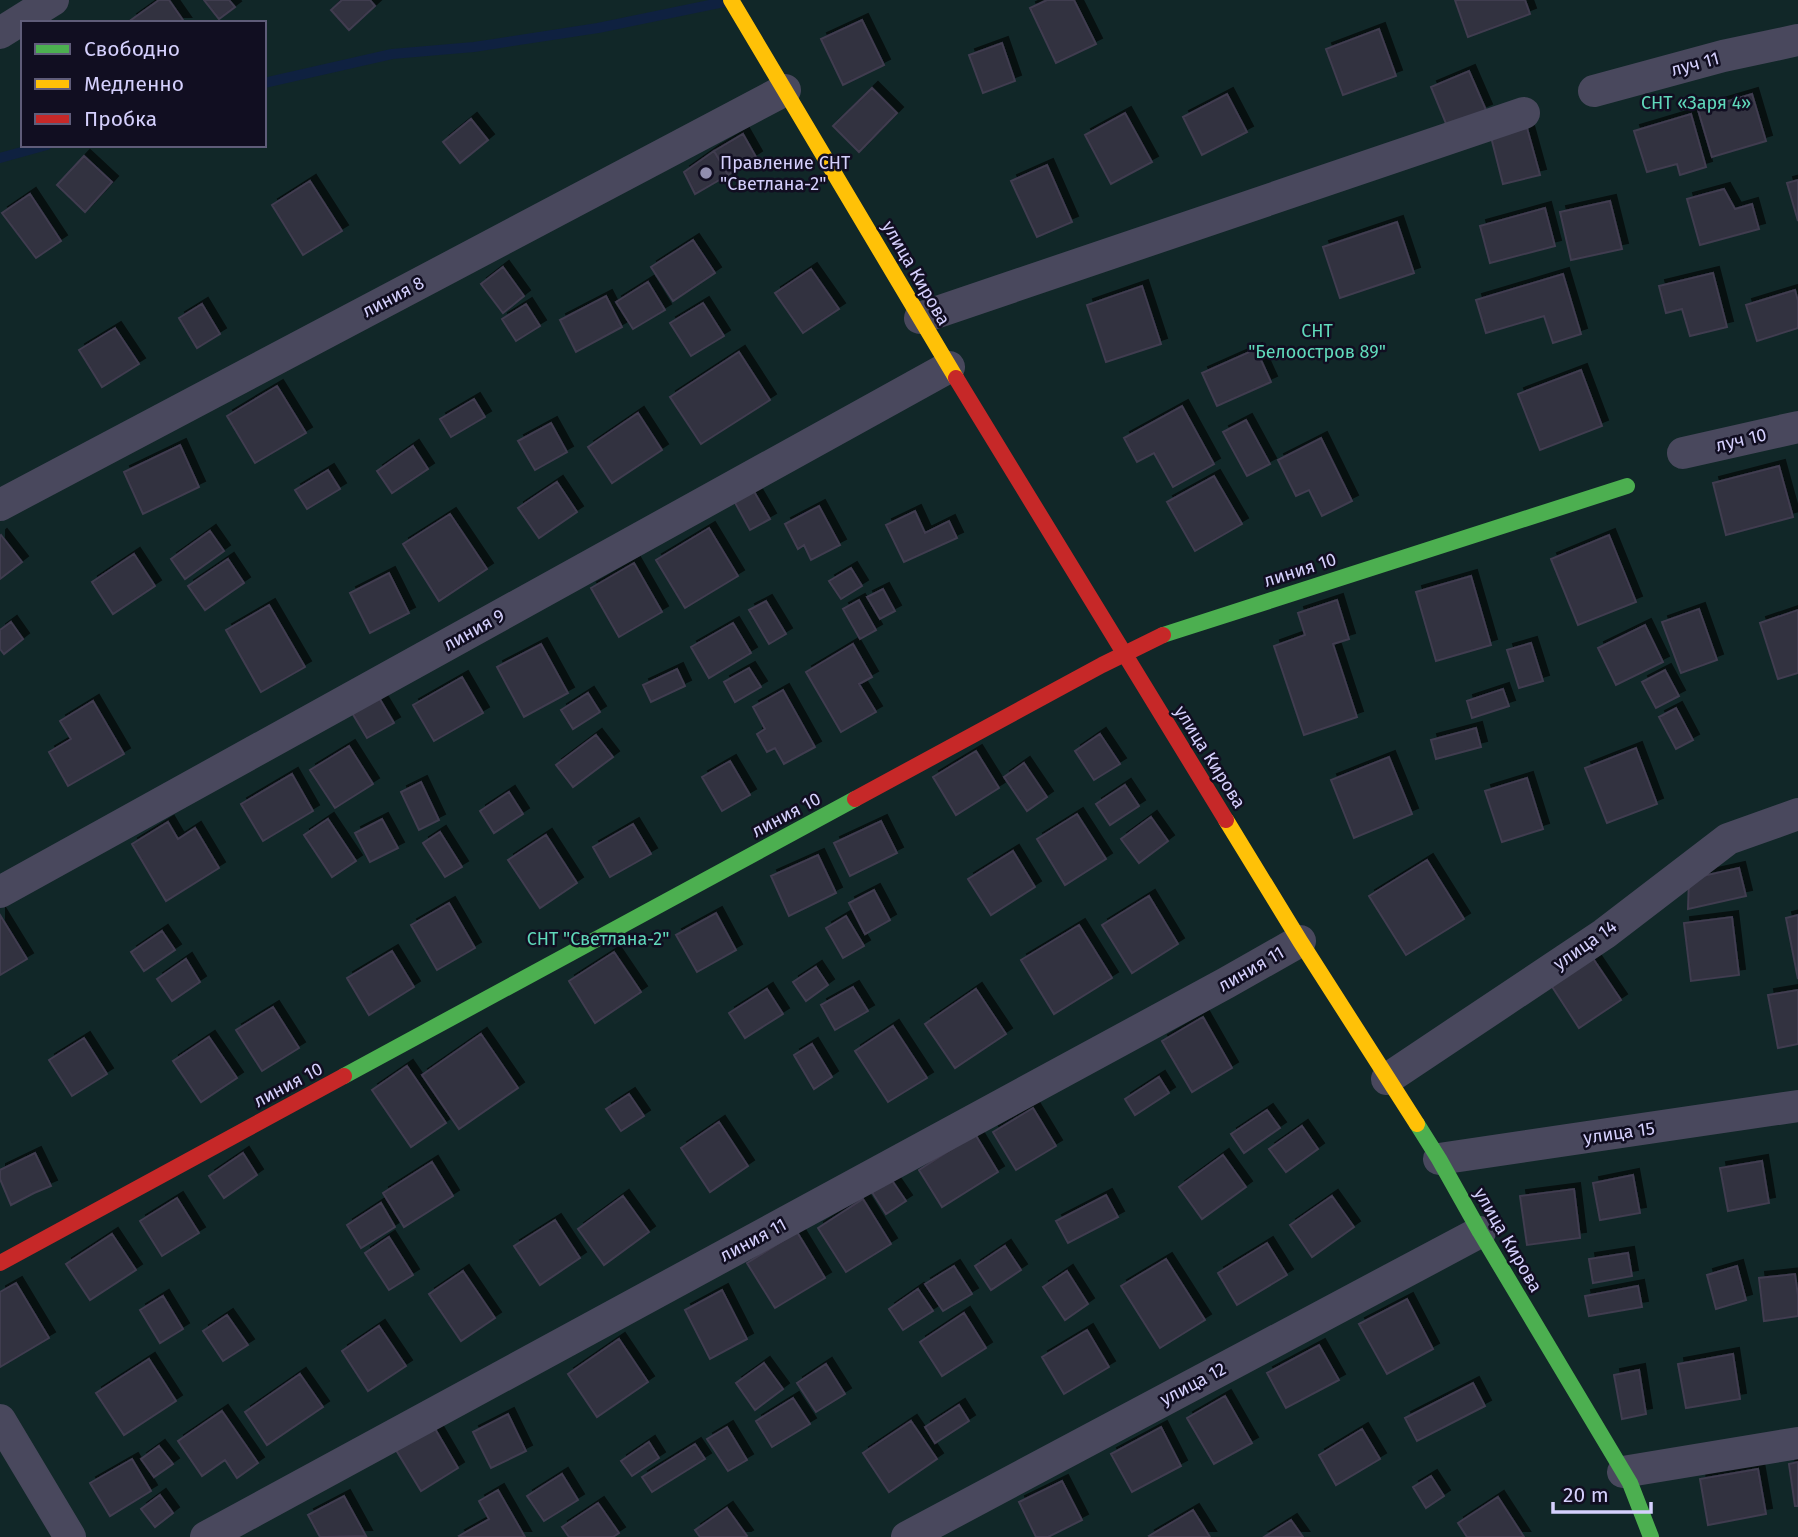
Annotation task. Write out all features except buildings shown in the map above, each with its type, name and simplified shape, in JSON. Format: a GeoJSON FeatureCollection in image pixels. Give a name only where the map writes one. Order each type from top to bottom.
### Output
{"type":"FeatureCollection","features":[{"type":"Feature","properties":{"kind":"street"},"geometry":{"type":"LineString","coordinates":[[0,33],[53,0]]}},
{"type":"Feature","properties":{"kind":"street","name":"улица Кирова"},"geometry":{"type":"LineString","coordinates":[[731,0],[949,367],[1300,941],[1439,1158],[1623,1472],[1641,1533]]}},
{"type":"Feature","properties":{"kind":"street","name":"луч 11"},"geometry":{"type":"LineString","coordinates":[[1594,92],[1723,56],[1798,40]]}},
{"type":"Feature","properties":{"kind":"street","name":"линия 8"},"geometry":{"type":"LineString","coordinates":[[0,505],[785,90]]}},
{"type":"Feature","properties":{"kind":"street"},"geometry":{"type":"LineString","coordinates":[[920,318],[1524,113]]}},
{"type":"Feature","properties":{"kind":"street","name":"линия 9"},"geometry":{"type":"LineString","coordinates":[[0,892],[949,367]]}},
{"type":"Feature","properties":{"kind":"street","name":"луч 10"},"geometry":{"type":"LineString","coordinates":[[1684,453],[1798,427]]}},
{"type":"Feature","properties":{"kind":"street","name":"линия 10"},"geometry":{"type":"LineString","coordinates":[[0,1263],[1124,653],[1166,633],[1628,486]]}},
{"type":"Feature","properties":{"kind":"street","name":"улица 14"},"geometry":{"type":"LineString","coordinates":[[1387,1079],[1604,933],[1728,838],[1792,816]]}},
{"type":"Feature","properties":{"kind":"street","name":"линия 11"},"geometry":{"type":"LineString","coordinates":[[206,1537],[1300,941]]}},
{"type":"Feature","properties":{"kind":"street","name":"улица 15"},"geometry":{"type":"LineString","coordinates":[[1439,1158],[1798,1106]]}},
{"type":"Feature","properties":{"kind":"street","name":"улица 12"},"geometry":{"type":"LineString","coordinates":[[907,1537],[1480,1232]]}},
{"type":"Feature","properties":{"kind":"street"},"geometry":{"type":"LineString","coordinates":[[4,1433],[70,1537]]}},
{"type":"Feature","properties":{"kind":"street"},"geometry":{"type":"LineString","coordinates":[[1623,1472],[1798,1443]]}},
{"type":"Feature","properties":{"kind":"green space","name":"СНТ \"Светлана-2\""},"geometry":{"type":"Polygon","coordinates":[[[0,0],[1798,0],[1798,1537],[0,1537],[0,0]]]}},
{"type":"Feature","properties":{"kind":"waterway"},"geometry":{"type":"LineString","coordinates":[[266,83],[392,54],[474,47],[598,28],[724,2]]}},
{"type":"Feature","properties":{"kind":"waterway"},"geometry":{"type":"LineString","coordinates":[[0,158],[40,147]]}},
{"type":"Feature","properties":{"kind":"traffic: fast"},"geometry":{"type":"LineString","coordinates":[[1163,635],[1627,486]]}},
{"type":"Feature","properties":{"kind":"traffic: fast"},"geometry":{"type":"LineString","coordinates":[[344,1076],[855,799]]}},
{"type":"Feature","properties":{"kind":"traffic: fast"},"geometry":{"type":"LineString","coordinates":[[1417,1124],[1630,1483],[1651,1537]]}},
{"type":"Feature","properties":{"kind":"traffic: slow"},"geometry":{"type":"LineString","coordinates":[[731,0],[956,378]]}},
{"type":"Feature","properties":{"kind":"traffic: slow"},"geometry":{"type":"LineString","coordinates":[[1226,820],[1417,1124]]}},
{"type":"Feature","properties":{"kind":"traffic: jam"},"geometry":{"type":"LineString","coordinates":[[956,378],[1226,820]]}},
{"type":"Feature","properties":{"kind":"traffic: jam"},"geometry":{"type":"LineString","coordinates":[[855,799],[1102,665],[1163,635]]}},
{"type":"Feature","properties":{"kind":"traffic: jam"},"geometry":{"type":"LineString","coordinates":[[0,1263],[344,1076]]}},
{"type":"Feature","properties":{"kind":"place","name":"Правление СНТ \"Светлана-2\""},"geometry":{"type":"Point","coordinates":[706,173]}},
{"type":"Feature","properties":{"kind":"park label","name":"СНТ «Заря 4»"},"geometry":{"type":"Point","coordinates":[1696,103]}},
{"type":"Feature","properties":{"kind":"park label","name":"СНТ \"Белоостров 89\""},"geometry":{"type":"Point","coordinates":[1317,341]}}]}
